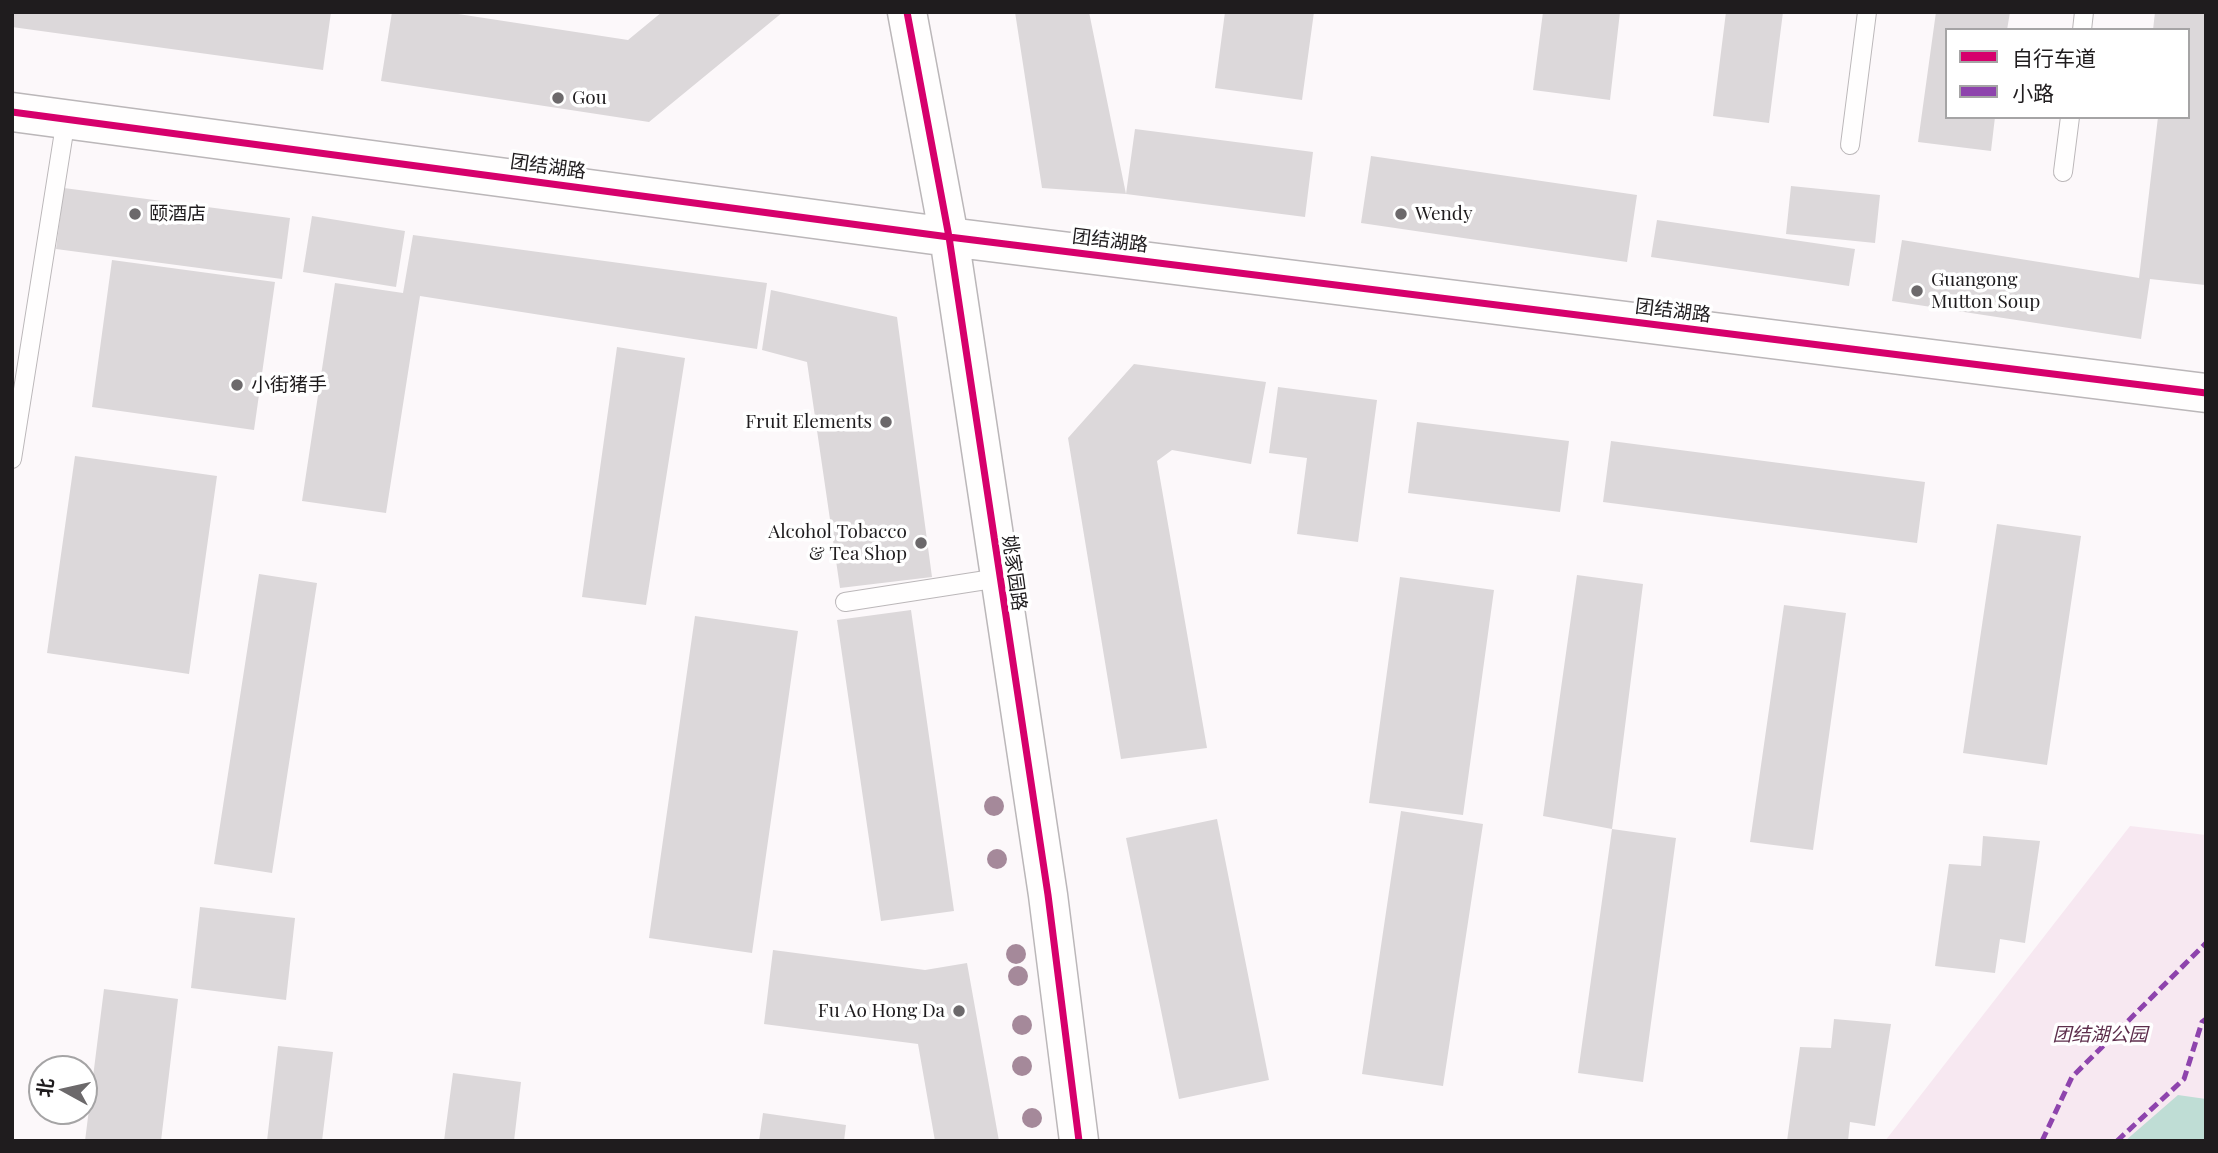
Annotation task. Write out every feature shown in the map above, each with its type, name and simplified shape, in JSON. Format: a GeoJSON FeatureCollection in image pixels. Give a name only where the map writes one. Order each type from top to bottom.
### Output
{"type":"FeatureCollection","features":[{"type":"Feature","properties":{"kind":"street","name":"姚家园路"},"geometry":{"type":"LineString","coordinates":[[908,12],[949,237],[1048,895],[1079,1141]]}},
{"type":"Feature","properties":{"kind":"street","name":"团结湖路"},"geometry":{"type":"LineString","coordinates":[[12,111],[949,237],[2206,393]]}},
{"type":"Feature","properties":{"kind":"lane"},"geometry":{"type":"LineString","coordinates":[[1850,145],[1867,12]]}},
{"type":"Feature","properties":{"kind":"lane"},"geometry":{"type":"LineString","coordinates":[[12,459],[66,119]]}},
{"type":"Feature","properties":{"kind":"lane"},"geometry":{"type":"LineString","coordinates":[[2063,172],[2070,119]]}},
{"type":"Feature","properties":{"kind":"lane"},"geometry":{"type":"LineString","coordinates":[[845,602],[999,578]]}},
{"type":"Feature","properties":{"kind":"green space","name":"团结湖公园"},"geometry":{"type":"Polygon","coordinates":[[[2130,826],[2206,835],[2206,1141],[1885,1141],[2130,826]]]}},
{"type":"Feature","properties":{"kind":"shaded area"},"geometry":{"type":"Polygon","coordinates":[[[2178,1095],[2206,1099],[2206,1141],[2125,1141],[2178,1095]]]}},
{"type":"Feature","properties":{"kind":"building"},"geometry":{"type":"Polygon","coordinates":[[[12,12],[331,12],[323,70],[12,27],[12,12]]]}},
{"type":"Feature","properties":{"kind":"building"},"geometry":{"type":"Polygon","coordinates":[[[392,12],[445,12],[628,40],[662,12],[783,12],[649,122],[381,81],[392,12]]]}},
{"type":"Feature","properties":{"kind":"building"},"geometry":{"type":"Polygon","coordinates":[[[1015,12],[1089,12],[1126,194],[1042,188],[1015,12]]]}},
{"type":"Feature","properties":{"kind":"building"},"geometry":{"type":"Polygon","coordinates":[[[1225,12],[1314,12],[1302,100],[1215,88],[1225,12]]]}},
{"type":"Feature","properties":{"kind":"building"},"geometry":{"type":"Polygon","coordinates":[[[1543,12],[1620,12],[1610,100],[1533,90],[1543,12]]]}},
{"type":"Feature","properties":{"kind":"building"},"geometry":{"type":"Polygon","coordinates":[[[1726,12],[1783,12],[1769,123],[1713,116],[1726,12]]]}},
{"type":"Feature","properties":{"kind":"building"},"geometry":{"type":"Polygon","coordinates":[[[1936,12],[2010,12],[2007,28],[1945,28],[1945,119],[1995,119],[1991,151],[1918,142],[1936,12]]]}},
{"type":"Feature","properties":{"kind":"building"},"geometry":{"type":"Polygon","coordinates":[[[2155,12],[2206,12],[2205,285],[2150,279],[2141,339],[1892,301],[1902,240],[2139,278],[2158,119],[2190,119],[2190,28],[2153,28],[2155,12]]]}},
{"type":"Feature","properties":{"kind":"building"},"geometry":{"type":"Polygon","coordinates":[[[1135,129],[1313,152],[1305,217],[1126,194],[1135,129]]]}},
{"type":"Feature","properties":{"kind":"building"},"geometry":{"type":"Polygon","coordinates":[[[1371,156],[1637,195],[1627,262],[1361,223],[1371,156]]]}},
{"type":"Feature","properties":{"kind":"building"},"geometry":{"type":"Polygon","coordinates":[[[1791,186],[1880,195],[1875,243],[1786,234],[1791,186]]]}},
{"type":"Feature","properties":{"kind":"building"},"geometry":{"type":"Polygon","coordinates":[[[64,188],[290,218],[282,279],[56,249],[64,188]]]}},
{"type":"Feature","properties":{"kind":"building"},"geometry":{"type":"Polygon","coordinates":[[[312,216],[405,231],[396,287],[303,272],[312,216]]]}},
{"type":"Feature","properties":{"kind":"building"},"geometry":{"type":"Polygon","coordinates":[[[1657,220],[1855,249],[1849,286],[1651,257],[1657,220]]]}},
{"type":"Feature","properties":{"kind":"building"},"geometry":{"type":"Polygon","coordinates":[[[413,235],[767,283],[757,349],[420,296],[386,513],[302,501],[335,283],[403,293],[413,235]]]}},
{"type":"Feature","properties":{"kind":"building"},"geometry":{"type":"Polygon","coordinates":[[[112,260],[275,282],[254,430],[92,407],[112,260]]]}},
{"type":"Feature","properties":{"kind":"building"},"geometry":{"type":"Polygon","coordinates":[[[771,290],[897,317],[932,577],[840,588],[807,362],[762,350],[771,290]]]}},
{"type":"Feature","properties":{"kind":"building"},"geometry":{"type":"Polygon","coordinates":[[[617,347],[685,358],[646,605],[582,597],[617,347]]]}},
{"type":"Feature","properties":{"kind":"building"},"geometry":{"type":"Polygon","coordinates":[[[1134,364],[1266,382],[1251,464],[1172,450],[1157,461],[1207,748],[1121,759],[1068,438],[1134,364]]]}},
{"type":"Feature","properties":{"kind":"building"},"geometry":{"type":"Polygon","coordinates":[[[1278,387],[1377,400],[1358,542],[1297,534],[1307,458],[1269,453],[1278,387]]]}},
{"type":"Feature","properties":{"kind":"building"},"geometry":{"type":"Polygon","coordinates":[[[1417,422],[1569,441],[1560,512],[1408,493],[1417,422]]]}},
{"type":"Feature","properties":{"kind":"building"},"geometry":{"type":"Polygon","coordinates":[[[1611,441],[1925,482],[1917,543],[1603,502],[1611,441]]]}},
{"type":"Feature","properties":{"kind":"building"},"geometry":{"type":"Polygon","coordinates":[[[75,456],[217,476],[189,674],[47,653],[75,456]]]}},
{"type":"Feature","properties":{"kind":"building"},"geometry":{"type":"Polygon","coordinates":[[[1997,524],[2081,536],[2047,765],[1963,753],[1997,524]]]}},
{"type":"Feature","properties":{"kind":"building"},"geometry":{"type":"Polygon","coordinates":[[[259,574],[317,583],[272,873],[214,864],[259,574]]]}},
{"type":"Feature","properties":{"kind":"building"},"geometry":{"type":"Polygon","coordinates":[[[1577,575],[1643,584],[1612,829],[1543,816],[1577,575]]]}},
{"type":"Feature","properties":{"kind":"building"},"geometry":{"type":"Polygon","coordinates":[[[1400,577],[1494,590],[1463,815],[1369,803],[1400,577]]]}},
{"type":"Feature","properties":{"kind":"building"},"geometry":{"type":"Polygon","coordinates":[[[1784,605],[1846,613],[1813,850],[1750,842],[1784,605]]]}},
{"type":"Feature","properties":{"kind":"building"},"geometry":{"type":"Polygon","coordinates":[[[911,610],[954,911],[881,921],[837,620],[911,610]]]}},
{"type":"Feature","properties":{"kind":"building"},"geometry":{"type":"Polygon","coordinates":[[[695,616],[798,631],[752,953],[649,938],[695,616]]]}},
{"type":"Feature","properties":{"kind":"building"},"geometry":{"type":"Polygon","coordinates":[[[1401,811],[1483,824],[1443,1086],[1362,1074],[1401,811]]]}},
{"type":"Feature","properties":{"kind":"building"},"geometry":{"type":"Polygon","coordinates":[[[1217,819],[1269,1080],[1179,1099],[1126,838],[1217,819]]]}},
{"type":"Feature","properties":{"kind":"building"},"geometry":{"type":"Polygon","coordinates":[[[1612,829],[1676,838],[1643,1082],[1578,1073],[1612,829]]]}},
{"type":"Feature","properties":{"kind":"building"},"geometry":{"type":"Polygon","coordinates":[[[1983,836],[2040,841],[2025,943],[2000,939],[1995,973],[1935,966],[1949,864],[1981,866],[1983,836]]]}},
{"type":"Feature","properties":{"kind":"building"},"geometry":{"type":"Polygon","coordinates":[[[200,907],[295,918],[286,1000],[191,988],[200,907]]]}},
{"type":"Feature","properties":{"kind":"building"},"geometry":{"type":"Polygon","coordinates":[[[773,950],[925,970],[967,963],[999,1141],[935,1141],[918,1044],[764,1024],[773,950]]]}},
{"type":"Feature","properties":{"kind":"building"},"geometry":{"type":"Polygon","coordinates":[[[104,989],[178,999],[161,1141],[85,1141],[87,1125],[98,1125],[98,1055],[96,1055],[104,989]]]}},
{"type":"Feature","properties":{"kind":"building"},"geometry":{"type":"Polygon","coordinates":[[[1834,1019],[1891,1024],[1875,1126],[1850,1122],[1848,1141],[1787,1141],[1800,1047],[1831,1048],[1834,1019]]]}},
{"type":"Feature","properties":{"kind":"building"},"geometry":{"type":"Polygon","coordinates":[[[278,1046],[333,1052],[322,1141],[267,1141],[278,1046]]]}},
{"type":"Feature","properties":{"kind":"building"},"geometry":{"type":"Polygon","coordinates":[[[453,1073],[521,1082],[514,1141],[444,1141],[453,1073]]]}},
{"type":"Feature","properties":{"kind":"building"},"geometry":{"type":"Polygon","coordinates":[[[763,1113],[846,1125],[844,1141],[759,1141],[763,1113]]]}},
{"type":"Feature","properties":{"kind":"marked path"},"geometry":{"type":"LineString","coordinates":[[2042,1141],[2072,1077],[2206,943]]}},
{"type":"Feature","properties":{"kind":"marked path"},"geometry":{"type":"LineString","coordinates":[[2117,1141],[2184,1079],[2202,1022],[2206,1019]]}},
{"type":"Feature","properties":{"kind":"cycle path"},"geometry":{"type":"LineString","coordinates":[[907,12],[949,237],[1048,895],[1079,1141]]}},
{"type":"Feature","properties":{"kind":"cycle path"},"geometry":{"type":"LineString","coordinates":[[12,112],[949,237],[2206,393]]}},
{"type":"Feature","properties":{"kind":"place","name":"Gou"},"geometry":{"type":"Point","coordinates":[558,98]}},
{"type":"Feature","properties":{"kind":"place","name":"颐酒店"},"geometry":{"type":"Point","coordinates":[135,214]}},
{"type":"Feature","properties":{"kind":"place","name":"Wendy"},"geometry":{"type":"Point","coordinates":[1401,214]}},
{"type":"Feature","properties":{"kind":"place","name":"Guangong Mutton Soup"},"geometry":{"type":"Point","coordinates":[1917,291]}},
{"type":"Feature","properties":{"kind":"place","name":"小街猪手"},"geometry":{"type":"Point","coordinates":[237,385]}},
{"type":"Feature","properties":{"kind":"place","name":"Fruit Elements"},"geometry":{"type":"Point","coordinates":[886,422]}},
{"type":"Feature","properties":{"kind":"place","name":"Alcohol Tobacco & Tea Shop"},"geometry":{"type":"Point","coordinates":[921,543]}},
{"type":"Feature","properties":{"kind":"place","name":"Fu Ao Hong Da"},"geometry":{"type":"Point","coordinates":[959,1011]}}]}
